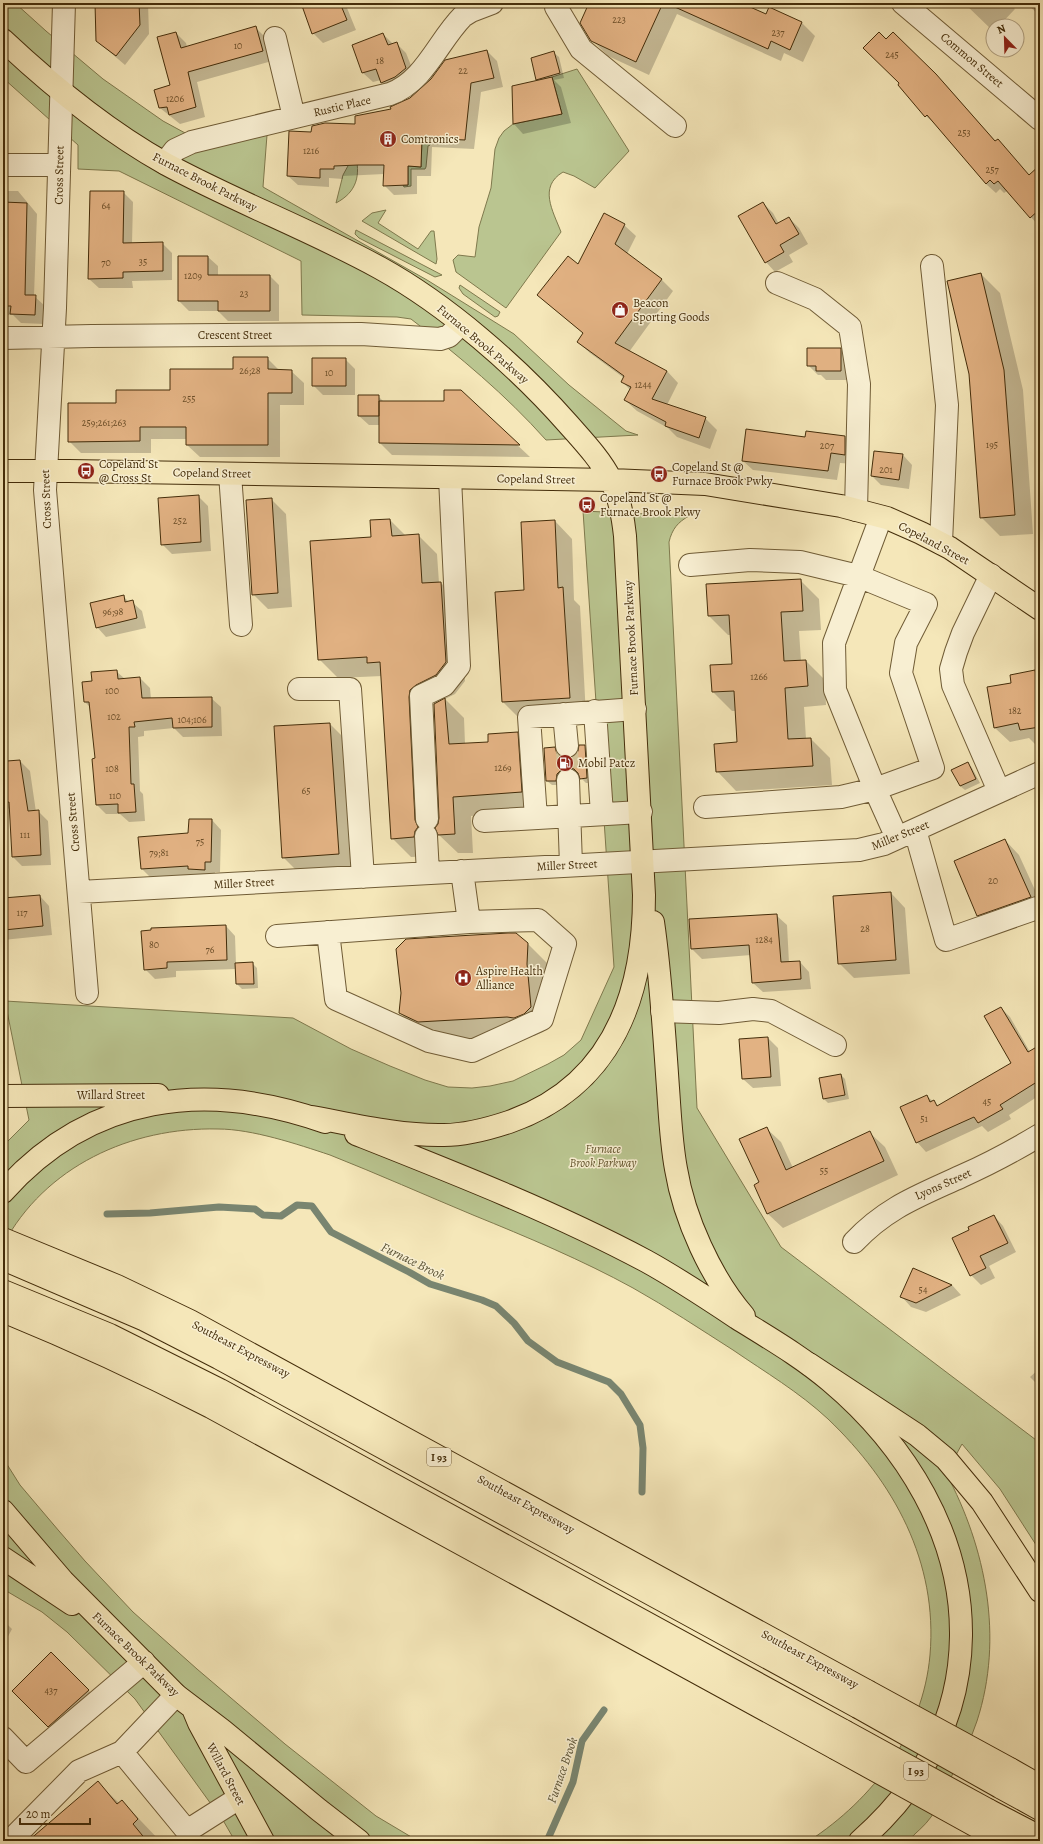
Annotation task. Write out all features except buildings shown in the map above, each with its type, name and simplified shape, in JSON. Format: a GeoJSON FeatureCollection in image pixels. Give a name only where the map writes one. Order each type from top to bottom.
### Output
{"type":"FeatureCollection","features":[{"type":"Feature","properties":{"kind":"main road","name":"Furnace Brook Parkway"},"geometry":{"type":"LineString","coordinates":[[3,40],[61,90],[124,137],[165,163],[205,184],[382,269],[419,292],[513,367],[545,398],[594,454],[611,480],[620,505],[625,536],[644,861],[644,918],[642,942],[635,984],[620,1025],[593,1066],[565,1091],[534,1111],[517,1119],[483,1130],[445,1135],[417,1134],[362,1127],[240,1101],[220,1099],[182,1100],[142,1107],[106,1117],[56,1144],[26,1168],[8,1187]]}},
{"type":"Feature","properties":{"kind":"main road","name":"Copeland Street"},"geometry":{"type":"LineString","coordinates":[[3,471],[45,470],[611,480],[705,484],[834,505],[881,517],[921,533],[941,543],[1040,609]]}},
{"type":"Feature","properties":{"kind":"main road","name":"Furnace Brook Parkway"},"geometry":{"type":"LineString","coordinates":[[644,861],[657,956],[673,1153],[682,1194],[700,1243],[719,1280],[743,1314],[759,1332]]}},
{"type":"Feature","properties":{"kind":"main road","name":"Willard Street"},"geometry":{"type":"LineString","coordinates":[[3,1096],[152,1095],[220,1099]]}},
{"type":"Feature","properties":{"kind":"main road","name":"Furnace Brook Parkway"},"geometry":{"type":"LineString","coordinates":[[312,1117],[355,1133],[533,1207],[610,1243],[674,1278],[808,1364],[830,1381],[865,1414],[882,1434],[921,1487],[932,1506],[945,1539],[953,1566],[960,1606],[961,1648],[950,1712],[933,1751],[910,1788],[894,1808],[860,1841]]}},
{"type":"Feature","properties":{"kind":"main road","name":"Southeast Expressway"},"geometry":{"type":"LineString","coordinates":[[3,1239],[117,1286],[216,1335],[1005,1778],[1040,1786]]}},
{"type":"Feature","properties":{"kind":"main road","name":"I 93"},"geometry":{"type":"LineString","coordinates":[[3,1259],[145,1320],[863,1699]]}},
{"type":"Feature","properties":{"kind":"main road","name":"I 93"},"geometry":{"type":"LineString","coordinates":[[3,1291],[103,1333],[220,1390],[840,1740],[983,1819],[1040,1837]]}},
{"type":"Feature","properties":{"kind":"main road","name":"I 93"},"geometry":{"type":"LineString","coordinates":[[3,1311],[64,1336],[138,1370],[211,1407],[840,1740]]}},
{"type":"Feature","properties":{"kind":"main road"},"geometry":{"type":"LineString","coordinates":[[808,1364],[917,1435],[946,1459],[982,1502],[1040,1591]]}},
{"type":"Feature","properties":{"kind":"main road","name":"Furnace Brook Parkway"},"geometry":{"type":"LineString","coordinates":[[3,1511],[62,1581],[113,1633],[184,1700],[359,1841]]}},
{"type":"Feature","properties":{"kind":"main road"},"geometry":{"type":"LineString","coordinates":[[3,1558],[113,1633]]}},
{"type":"Feature","properties":{"kind":"main road","name":"Willard Street"},"geometry":{"type":"LineString","coordinates":[[184,1700],[199,1724],[262,1841]]}},
{"type":"Feature","properties":{"kind":"main road","name":"I 93"},"geometry":{"type":"LineString","coordinates":[[1005,1778],[1040,1809]]}},
{"type":"Feature","properties":{"kind":"main road","name":"I 93"},"geometry":{"type":"LineString","coordinates":[[983,1819],[1004,1841]]}},
{"type":"Feature","properties":{"kind":"street","name":"Cross Street"},"geometry":{"type":"LineString","coordinates":[[64,3],[53,338],[45,470],[45,504],[87,993]]}},
{"type":"Feature","properties":{"kind":"street","name":"Rustic Place"},"geometry":{"type":"LineString","coordinates":[[165,163],[175,150],[192,142],[390,94],[400,90],[417,76],[463,16],[492,3]]}},
{"type":"Feature","properties":{"kind":"street"},"geometry":{"type":"LineString","coordinates":[[558,3],[556,7],[581,49],[675,126]]}},
{"type":"Feature","properties":{"kind":"street","name":"Common Street"},"geometry":{"type":"LineString","coordinates":[[903,3],[1040,118]]}},
{"type":"Feature","properties":{"kind":"street"},"geometry":{"type":"LineString","coordinates":[[275,38],[294,117]]}},
{"type":"Feature","properties":{"kind":"street"},"geometry":{"type":"LineString","coordinates":[[3,165],[59,165]]}},
{"type":"Feature","properties":{"kind":"street"},"geometry":{"type":"LineString","coordinates":[[932,266],[947,405],[941,543]]}},
{"type":"Feature","properties":{"kind":"street"},"geometry":{"type":"LineString","coordinates":[[778,283],[815,299],[850,326],[859,384],[856,510]]}},
{"type":"Feature","properties":{"kind":"street","name":"Crescent Street"},"geometry":{"type":"LineString","coordinates":[[3,338],[361,334],[440,339],[449,336],[461,324]]}},
{"type":"Feature","properties":{"kind":"street"},"geometry":{"type":"LineString","coordinates":[[230,474],[241,625]]}},
{"type":"Feature","properties":{"kind":"street"},"geometry":{"type":"LineString","coordinates":[[428,873],[421,696],[444,685],[459,666],[450,478]]}},
{"type":"Feature","properties":{"kind":"street"},"geometry":{"type":"LineString","coordinates":[[881,517],[834,643],[835,690],[875,789],[906,834],[946,940],[1038,908]]}},
{"type":"Feature","properties":{"kind":"street"},"geometry":{"type":"LineString","coordinates":[[690,565],[750,560],[800,562],[858,576],[926,604],[906,643],[901,672],[933,768],[875,789],[841,797],[705,807]]}},
{"type":"Feature","properties":{"kind":"street"},"geometry":{"type":"LineString","coordinates":[[991,575],[963,633],[951,669],[953,685],[999,791]]}},
{"type":"Feature","properties":{"kind":"street"},"geometry":{"type":"LineString","coordinates":[[300,689],[350,688],[363,877]]}},
{"type":"Feature","properties":{"kind":"street"},"geometry":{"type":"LineString","coordinates":[[536,818],[529,717],[635,708]]}},
{"type":"Feature","properties":{"kind":"street"},"geometry":{"type":"LineString","coordinates":[[595,712],[602,814]]}},
{"type":"Feature","properties":{"kind":"street"},"geometry":{"type":"LineString","coordinates":[[564,714],[567,746]]}},
{"type":"Feature","properties":{"kind":"street","name":"Miller Street"},"geometry":{"type":"LineString","coordinates":[[79,892],[859,850],[872,848],[906,834],[1040,773]]}},
{"type":"Feature","properties":{"kind":"street"},"geometry":{"type":"LineString","coordinates":[[568,780],[571,865]]}},
{"type":"Feature","properties":{"kind":"street"},"geometry":{"type":"LineString","coordinates":[[484,821],[641,812]]}},
{"type":"Feature","properties":{"kind":"street"},"geometry":{"type":"LineString","coordinates":[[462,871],[469,922]]}},
{"type":"Feature","properties":{"kind":"street"},"geometry":{"type":"LineString","coordinates":[[277,936],[328,932],[469,922],[538,920],[565,944],[542,1019],[472,1051],[429,1042],[336,999],[328,932]]}},
{"type":"Feature","properties":{"kind":"street"},"geometry":{"type":"LineString","coordinates":[[662,1011],[720,1013],[753,1009],[771,1011],[835,1045]]}},
{"type":"Feature","properties":{"kind":"street","name":"Lyons Street"},"geometry":{"type":"LineString","coordinates":[[854,1242],[872,1223],[908,1200],[982,1167],[1040,1135]]}},
{"type":"Feature","properties":{"kind":"street"},"geometry":{"type":"LineString","coordinates":[[3,1738],[26,1762],[144,1662]]}},
{"type":"Feature","properties":{"kind":"street"},"geometry":{"type":"LineString","coordinates":[[10,1841],[79,1772],[122,1752],[184,1700]]}},
{"type":"Feature","properties":{"kind":"street"},"geometry":{"type":"LineString","coordinates":[[122,1752],[187,1836],[239,1798]]}},
{"type":"Feature","properties":{"kind":"green space"},"geometry":{"type":"Polygon","coordinates":[[[3,3],[15,3],[103,79],[163,121],[198,140],[267,135],[263,187],[427,280],[514,334],[569,385],[626,431],[638,435],[546,440],[515,407],[482,376],[411,319],[397,317],[302,315],[301,261],[119,171],[78,169],[78,145],[3,78],[3,3]]]}},
{"type":"Feature","properties":{"kind":"green space"},"geometry":{"type":"Polygon","coordinates":[[[577,69],[629,151],[595,188],[574,176],[563,172],[555,178],[549,192],[552,208],[561,232],[506,308],[456,272],[453,260],[458,255],[475,257],[479,227],[491,188],[495,149],[499,138],[504,131],[513,124],[562,114],[552,77],[577,69]]]}},
{"type":"Feature","properties":{"kind":"green space"},"geometry":{"type":"Polygon","coordinates":[[[422,138],[431,139],[430,145],[428,146],[426,167],[425,169],[411,169],[411,186],[404,187],[403,185],[408,185],[408,166],[421,167],[422,138]]]}},
{"type":"Feature","properties":{"kind":"green space"},"geometry":{"type":"Polygon","coordinates":[[[355,153],[358,169],[356,182],[349,194],[336,203],[343,175],[355,153]]]}},
{"type":"Feature","properties":{"kind":"green space"},"geometry":{"type":"Polygon","coordinates":[[[386,210],[378,223],[418,249],[431,231],[434,231],[437,259],[436,264],[362,221],[372,213],[386,210]]]}},
{"type":"Feature","properties":{"kind":"green space"},"geometry":{"type":"Polygon","coordinates":[[[356,230],[442,275],[435,277],[359,238],[355,234],[356,230]]]}},
{"type":"Feature","properties":{"kind":"green space"},"geometry":{"type":"Polygon","coordinates":[[[460,285],[500,312],[498,316],[495,317],[463,294],[459,288],[460,285]]]}},
{"type":"Feature","properties":{"kind":"green space","name":"Furnace Brook Parkway"},"geometry":{"type":"Polygon","coordinates":[[[583,511],[689,516],[676,526],[669,542],[697,1108],[781,1247],[1040,1443],[1040,1551],[1000,1489],[962,1444],[946,1473],[972,1532],[981,1563],[987,1594],[990,1626],[989,1658],[985,1690],[977,1721],[964,1753],[935,1812],[908,1841],[809,1841],[832,1824],[874,1785],[891,1762],[906,1737],[917,1711],[925,1684],[930,1655],[931,1621],[927,1588],[919,1556],[907,1526],[891,1497],[873,1469],[852,1443],[817,1409],[733,1350],[671,1310],[633,1288],[554,1249],[330,1155],[260,1134],[218,1129],[186,1130],[154,1135],[123,1144],[94,1157],[67,1173],[42,1193],[21,1217],[3,1245],[3,1146],[29,1120],[5,1001],[293,1018],[351,1049],[425,1080],[448,1087],[472,1088],[513,1081],[564,1055],[581,1040],[614,967],[583,511]]]}},
{"type":"Feature","properties":{"kind":"green space"},"geometry":{"type":"Polygon","coordinates":[[[3,1458],[20,1485],[85,1561],[133,1612],[285,1744],[376,1816],[418,1841],[235,1841],[224,1822],[135,1699],[67,1632],[42,1612],[3,1589],[3,1458]]]}},
{"type":"Feature","properties":{"kind":"waterway","name":"Furnace Brook"},"geometry":{"type":"LineString","coordinates":[[107,1214],[150,1213],[219,1207],[255,1209],[263,1215],[281,1216],[297,1205],[312,1206],[331,1232],[430,1284],[482,1300],[496,1306],[514,1323],[528,1341],[557,1362],[609,1382],[621,1394],[640,1425],[643,1448],[642,1492]]}},
{"type":"Feature","properties":{"kind":"waterway","name":"Furnace Brook"},"geometry":{"type":"LineString","coordinates":[[547,1841],[573,1782],[582,1741],[604,1710]]}},
{"type":"Feature","properties":{"kind":"tunnel"},"geometry":{"type":"LineString","coordinates":[[567,746],[568,780]]}},
{"type":"Feature","properties":{"kind":"place","name":"Comtronics"},"geometry":{"type":"Point","coordinates":[388,139]}},
{"type":"Feature","properties":{"kind":"place","name":"Beacon Sporting Goods"},"geometry":{"type":"Point","coordinates":[620,310]}},
{"type":"Feature","properties":{"kind":"place","name":"Copeland St @ Cross St"},"geometry":{"type":"Point","coordinates":[86,471]}},
{"type":"Feature","properties":{"kind":"place","name":"Copeland St @ Furnace Brook Pwky"},"geometry":{"type":"Point","coordinates":[659,474]}},
{"type":"Feature","properties":{"kind":"place","name":"Copeland St @ Furnace Brook Pkwy"},"geometry":{"type":"Point","coordinates":[587,505]}},
{"type":"Feature","properties":{"kind":"place","name":"Mobil Patcz"},"geometry":{"type":"Point","coordinates":[565,763]}},
{"type":"Feature","properties":{"kind":"place","name":"Aspire Health Alliance"},"geometry":{"type":"Point","coordinates":[463,978]}}]}
